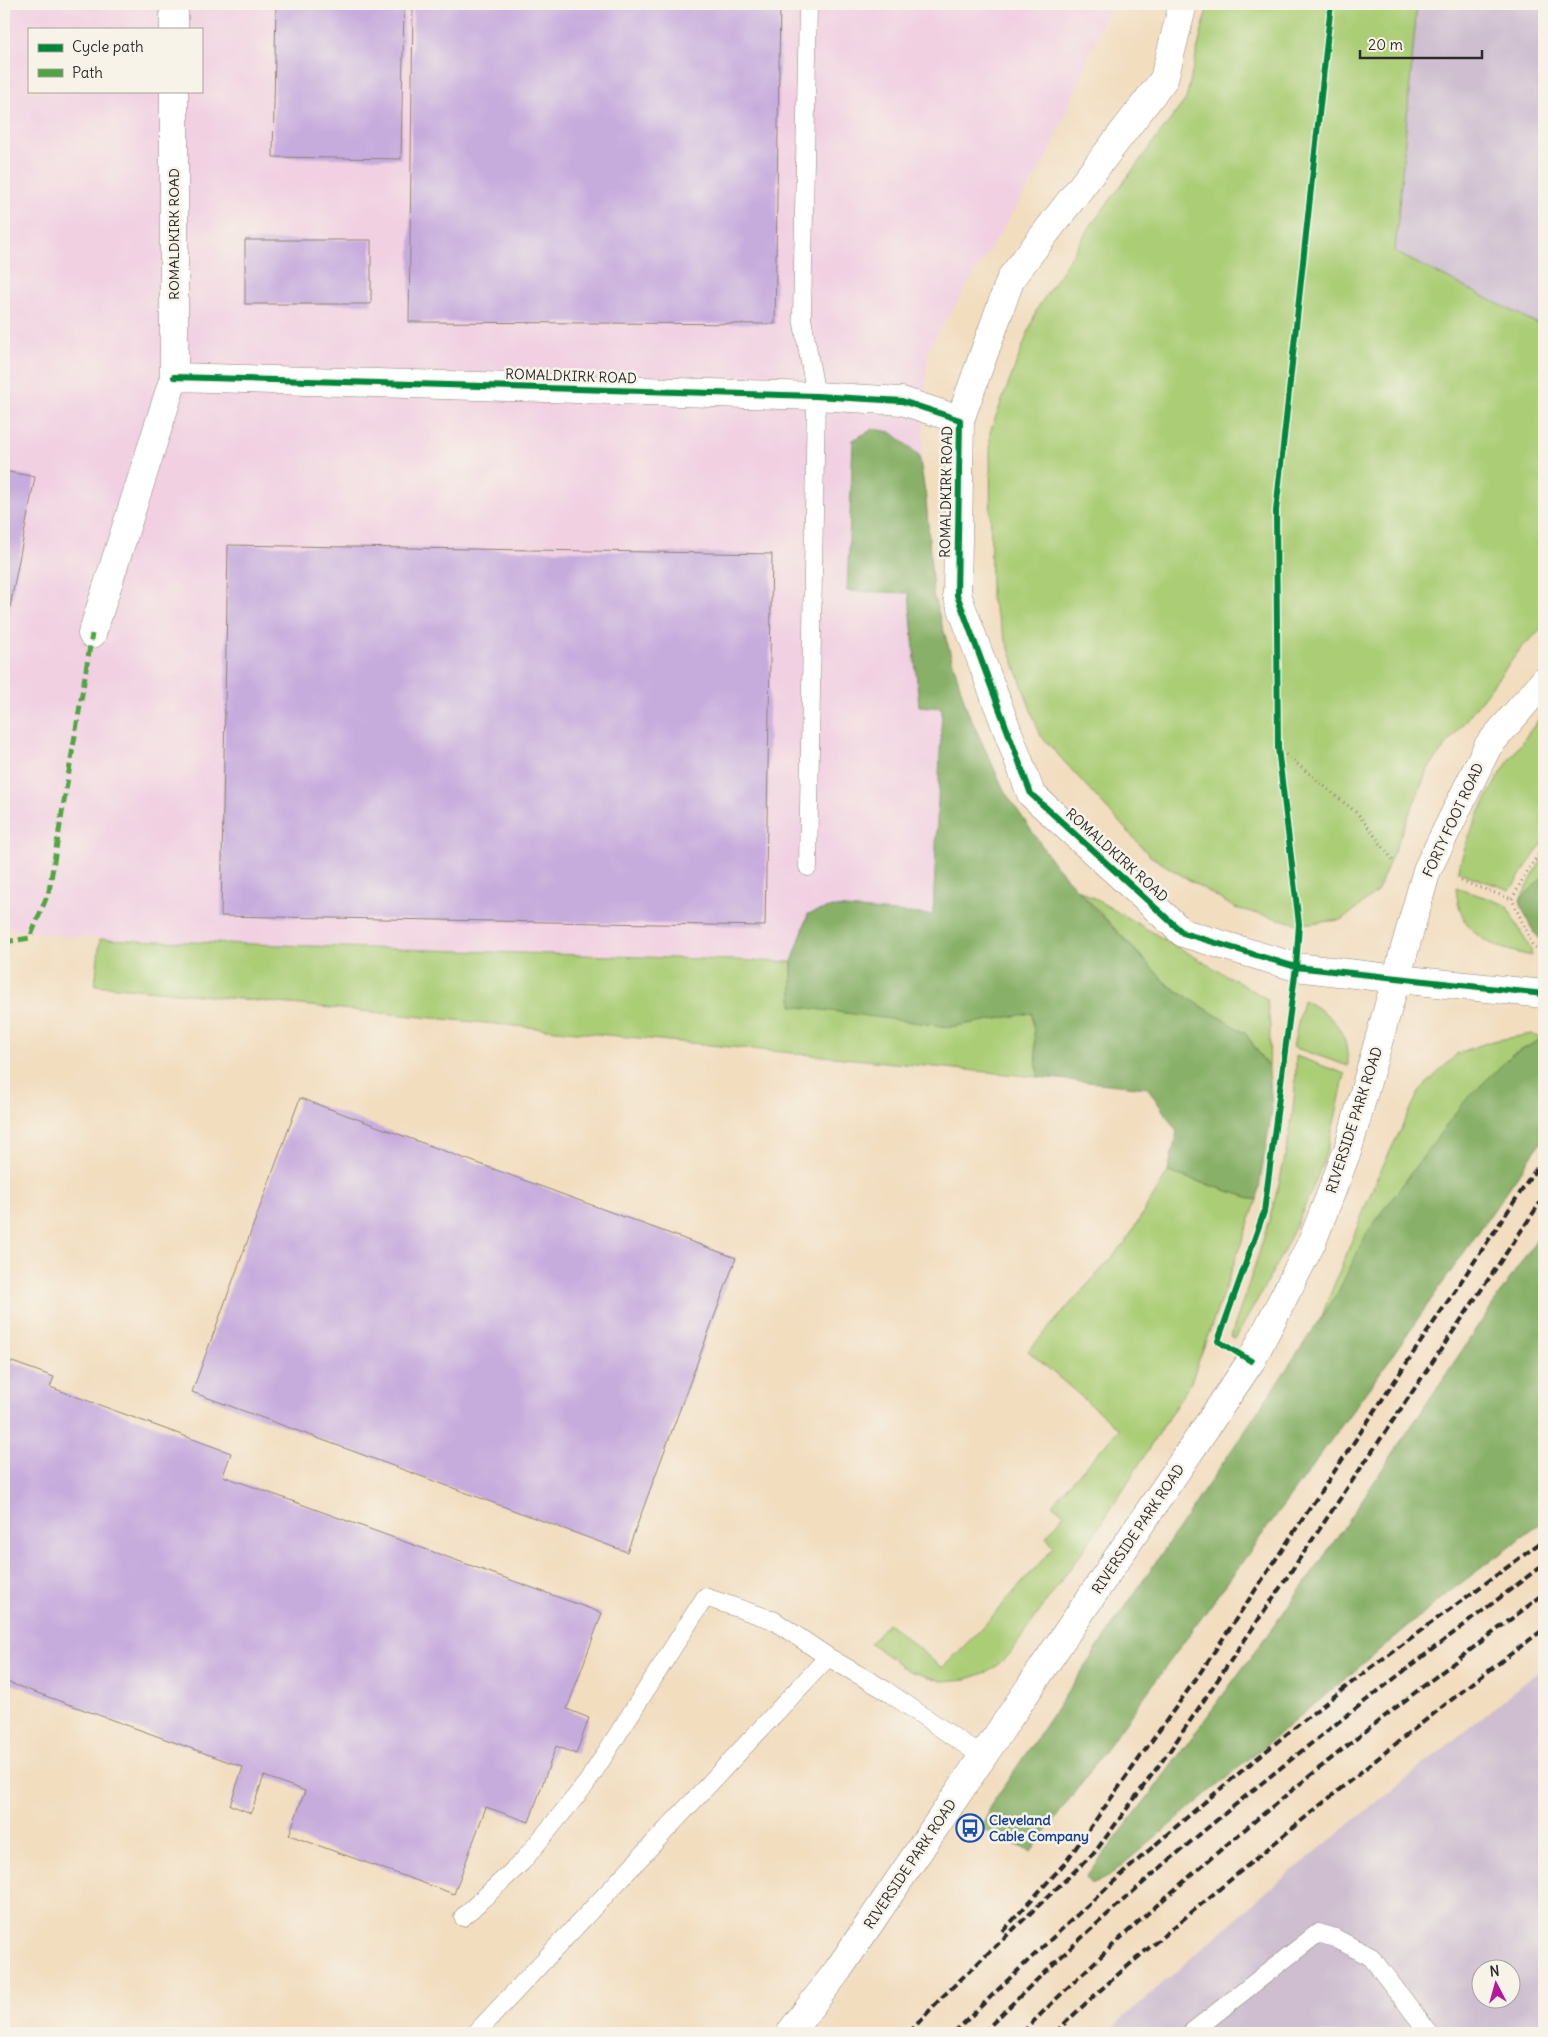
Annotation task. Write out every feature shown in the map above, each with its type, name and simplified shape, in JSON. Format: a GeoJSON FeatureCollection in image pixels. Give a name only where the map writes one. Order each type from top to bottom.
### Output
{"type":"FeatureCollection","features":[{"type":"Feature","properties":{"kind":"street"},"geometry":{"type":"LineString","coordinates":[[174,4],[174,28]]}},
{"type":"Feature","properties":{"kind":"street"},"geometry":{"type":"LineString","coordinates":[[960,420],[1011,278],[1164,79],[1183,4]]}},
{"type":"Feature","properties":{"kind":"street","name":"ROMALDKIRK ROAD"},"geometry":{"type":"LineString","coordinates":[[92,634],[174,377],[174,92]]}},
{"type":"Feature","properties":{"kind":"street","name":"ROMALDKIRK ROAD"},"geometry":{"type":"LineString","coordinates":[[174,377],[816,396],[902,401],[960,420],[957,595],[1030,794],[1183,932],[1296,967],[1544,994]]}},
{"type":"Feature","properties":{"kind":"street","name":"FORTY FOOT ROAD"},"geometry":{"type":"LineString","coordinates":[[1398,979],[1427,870],[1488,746],[1544,682]]}},
{"type":"Feature","properties":{"kind":"street","name":"RIVERSIDE PARK ROAD"},"geometry":{"type":"LineString","coordinates":[[790,2033],[838,1970],[1252,1361],[1312,1242],[1348,1149],[1398,979]]}},
{"type":"Feature","properties":{"kind":"lane"},"geometry":{"type":"LineString","coordinates":[[808,4],[802,318],[816,396],[808,868]]}},
{"type":"Feature","properties":{"kind":"lane"},"geometry":{"type":"LineString","coordinates":[[463,1917],[522,1862],[586,1784],[705,1598],[772,1620],[828,1657],[885,1690],[983,1757]]}},
{"type":"Feature","properties":{"kind":"lane"},"geometry":{"type":"LineString","coordinates":[[476,2033],[828,1657]]}},
{"type":"Feature","properties":{"kind":"lane"},"geometry":{"type":"LineString","coordinates":[[1193,2033],[1318,1933],[1335,1938],[1371,1957],[1429,2033]]}},
{"type":"Feature","properties":{"kind":"path"},"geometry":{"type":"LineString","coordinates":[[1278,738],[1279,758]]}},
{"type":"Feature","properties":{"kind":"path"},"geometry":{"type":"LineString","coordinates":[[1278,748],[1358,814],[1390,859],[1512,898],[1532,944],[1544,955]]}},
{"type":"Feature","properties":{"kind":"path"},"geometry":{"type":"LineString","coordinates":[[1512,898],[1544,846]]}},
{"type":"Feature","properties":{"kind":"shaded area"},"geometry":{"type":"Polygon","coordinates":[[[4,4],[1110,4],[1049,154],[928,349],[915,581],[990,872],[997,968],[65,937],[4,928],[4,4]]]}},
{"type":"Feature","properties":{"kind":"shaded area"},"geometry":{"type":"Polygon","coordinates":[[[1417,4],[1544,4],[1544,327],[1395,252],[1417,4]]]}},
{"type":"Feature","properties":{"kind":"shaded area"},"geometry":{"type":"Polygon","coordinates":[[[1544,1667],[1544,2033],[1106,2033],[1272,1887],[1544,1667]]]}},
{"type":"Feature","properties":{"kind":"green space"},"geometry":{"type":"Polygon","coordinates":[[[1208,4],[1417,4],[1395,252],[1544,327],[1544,627],[1522,647],[1428,769],[1377,892],[1342,920],[1299,924],[1235,908],[1150,856],[1040,735],[991,599],[990,432],[1037,309],[1092,224],[1186,99],[1208,4]]]}},
{"type":"Feature","properties":{"kind":"green space"},"geometry":{"type":"Polygon","coordinates":[[[873,429],[891,432],[919,455],[926,498],[933,594],[967,710],[1005,792],[1055,865],[1097,911],[1168,985],[1246,1034],[1269,1069],[1272,1110],[1257,1200],[1168,1172],[1177,1132],[1148,1088],[1038,1077],[1032,1013],[950,1027],[792,1006],[792,962],[808,914],[832,907],[933,915],[942,708],[919,706],[909,593],[847,591],[853,440],[873,429]]]}},
{"type":"Feature","properties":{"kind":"green space"},"geometry":{"type":"Polygon","coordinates":[[[1544,713],[1544,841],[1510,890],[1458,872],[1472,829],[1492,788],[1517,749],[1544,713]]]}},
{"type":"Feature","properties":{"kind":"green space"},"geometry":{"type":"Polygon","coordinates":[[[1544,855],[1544,876],[1520,900],[1544,855]]]}},
{"type":"Feature","properties":{"kind":"green space"},"geometry":{"type":"Polygon","coordinates":[[[1544,876],[1544,944],[1529,924],[1520,900],[1544,876]]]}},
{"type":"Feature","properties":{"kind":"green space"},"geometry":{"type":"Polygon","coordinates":[[[1456,887],[1506,905],[1531,950],[1532,956],[1490,943],[1470,928],[1463,917],[1458,903],[1456,887]]]}},
{"type":"Feature","properties":{"kind":"green space"},"geometry":{"type":"Polygon","coordinates":[[[1078,889],[1267,999],[1270,1027],[1269,1069],[1246,1034],[1168,985],[1078,889]]]}},
{"type":"Feature","properties":{"kind":"green space"},"geometry":{"type":"Polygon","coordinates":[[[100,939],[792,962],[792,1005],[950,1027],[1032,1012],[1038,1077],[95,985],[100,939]]]}},
{"type":"Feature","properties":{"kind":"green space"},"geometry":{"type":"Polygon","coordinates":[[[1303,1000],[1323,1012],[1337,1025],[1345,1043],[1348,1066],[1293,1047],[1303,1000]]]}},
{"type":"Feature","properties":{"kind":"green space"},"geometry":{"type":"Polygon","coordinates":[[[1532,1034],[1541,1039],[1511,1056],[1320,1320],[1376,1180],[1420,1090],[1458,1053],[1492,1041],[1532,1034]]]}},
{"type":"Feature","properties":{"kind":"green space"},"geometry":{"type":"Polygon","coordinates":[[[1544,1039],[1544,1138],[1382,1370],[1031,1852],[982,1829],[989,1808],[1336,1296],[1367,1233],[1462,1104],[1511,1056],[1544,1039]]]}},
{"type":"Feature","properties":{"kind":"green space"},"geometry":{"type":"Polygon","coordinates":[[[1296,1056],[1345,1074],[1326,1153],[1308,1200],[1273,1271],[1235,1339],[1231,1336],[1265,1233],[1284,1163],[1295,1092],[1296,1056]]]}},
{"type":"Feature","properties":{"kind":"green space"},"geometry":{"type":"Polygon","coordinates":[[[1168,1172],[1257,1200],[1191,1382],[1100,1526],[1009,1655],[990,1671],[967,1679],[942,1681],[909,1671],[870,1643],[888,1623],[942,1668],[980,1630],[1054,1547],[1046,1537],[1064,1514],[1052,1504],[1119,1429],[1028,1351],[1125,1243],[1168,1172]]]}},
{"type":"Feature","properties":{"kind":"green space"},"geometry":{"type":"Polygon","coordinates":[[[1544,1228],[1544,1521],[1449,1592],[1110,1875],[1092,1884],[1086,1877],[1148,1797],[1317,1567],[1544,1228]]]}},
{"type":"Feature","properties":{"kind":"building"},"geometry":{"type":"Polygon","coordinates":[[[276,4],[404,4],[401,159],[273,157],[276,4]]]}},
{"type":"Feature","properties":{"kind":"building"},"geometry":{"type":"Polygon","coordinates":[[[413,4],[780,4],[775,324],[409,322],[413,4]]]}},
{"type":"Feature","properties":{"kind":"building"},"geometry":{"type":"Polygon","coordinates":[[[245,240],[371,240],[371,304],[245,304],[245,240]]]}},
{"type":"Feature","properties":{"kind":"building"},"geometry":{"type":"Polygon","coordinates":[[[4,471],[35,477],[5,633],[4,633],[4,471]]]}},
{"type":"Feature","properties":{"kind":"building"},"geometry":{"type":"Polygon","coordinates":[[[228,545],[772,554],[765,926],[221,916],[228,545]]]}},
{"type":"Feature","properties":{"kind":"building"},"geometry":{"type":"Polygon","coordinates":[[[300,1098],[736,1258],[627,1552],[192,1392],[300,1098]]]}},
{"type":"Feature","properties":{"kind":"building"},"geometry":{"type":"Polygon","coordinates":[[[4,1359],[54,1377],[50,1387],[231,1453],[223,1476],[602,1613],[567,1709],[589,1718],[576,1754],[556,1746],[529,1822],[486,1807],[454,1894],[289,1835],[305,1791],[264,1776],[251,1813],[230,1805],[243,1767],[4,1681],[4,1359]]]}},
{"type":"Feature","properties":{"kind":"railway"},"geometry":{"type":"LineString","coordinates":[[1003,1931],[1065,1863],[1198,1676],[1544,1157]]}},
{"type":"Feature","properties":{"kind":"railway"},"geometry":{"type":"LineString","coordinates":[[909,2033],[941,1998],[1095,1852],[1171,1749],[1544,1197]]}},
{"type":"Feature","properties":{"kind":"railway"},"geometry":{"type":"LineString","coordinates":[[954,2033],[1086,1907],[1224,1786],[1346,1687],[1544,1540]]}},
{"type":"Feature","properties":{"kind":"railway"},"geometry":{"type":"LineString","coordinates":[[983,2033],[1048,1969],[1184,1847],[1326,1732],[1544,1564]]}},
{"type":"Feature","properties":{"kind":"railway"},"geometry":{"type":"LineString","coordinates":[[1022,2033],[1145,1916],[1209,1859],[1341,1751],[1544,1594]]}},
{"type":"Feature","properties":{"kind":"railway"},"geometry":{"type":"LineString","coordinates":[[1055,2033],[1137,1958],[1302,1820],[1422,1723],[1544,1629]]}},
{"type":"Feature","properties":{"kind":"marked path"},"geometry":{"type":"LineString","coordinates":[[4,942],[30,938],[49,891],[92,634]]}},
{"type":"Feature","properties":{"kind":"cycle path"},"geometry":{"type":"LineString","coordinates":[[1251,1361],[1218,1341],[1264,1212],[1296,967],[1299,924],[1278,748],[1276,511],[1331,4]]}},
{"type":"Feature","properties":{"kind":"cycle path"},"geometry":{"type":"LineString","coordinates":[[174,377],[816,396],[902,401],[960,420],[957,595],[1031,794],[1183,933],[1296,967],[1544,994]]}},
{"type":"Feature","properties":{"kind":"place","name":"Cleveland Cable Company"},"geometry":{"type":"Point","coordinates":[970,1828]}}]}
